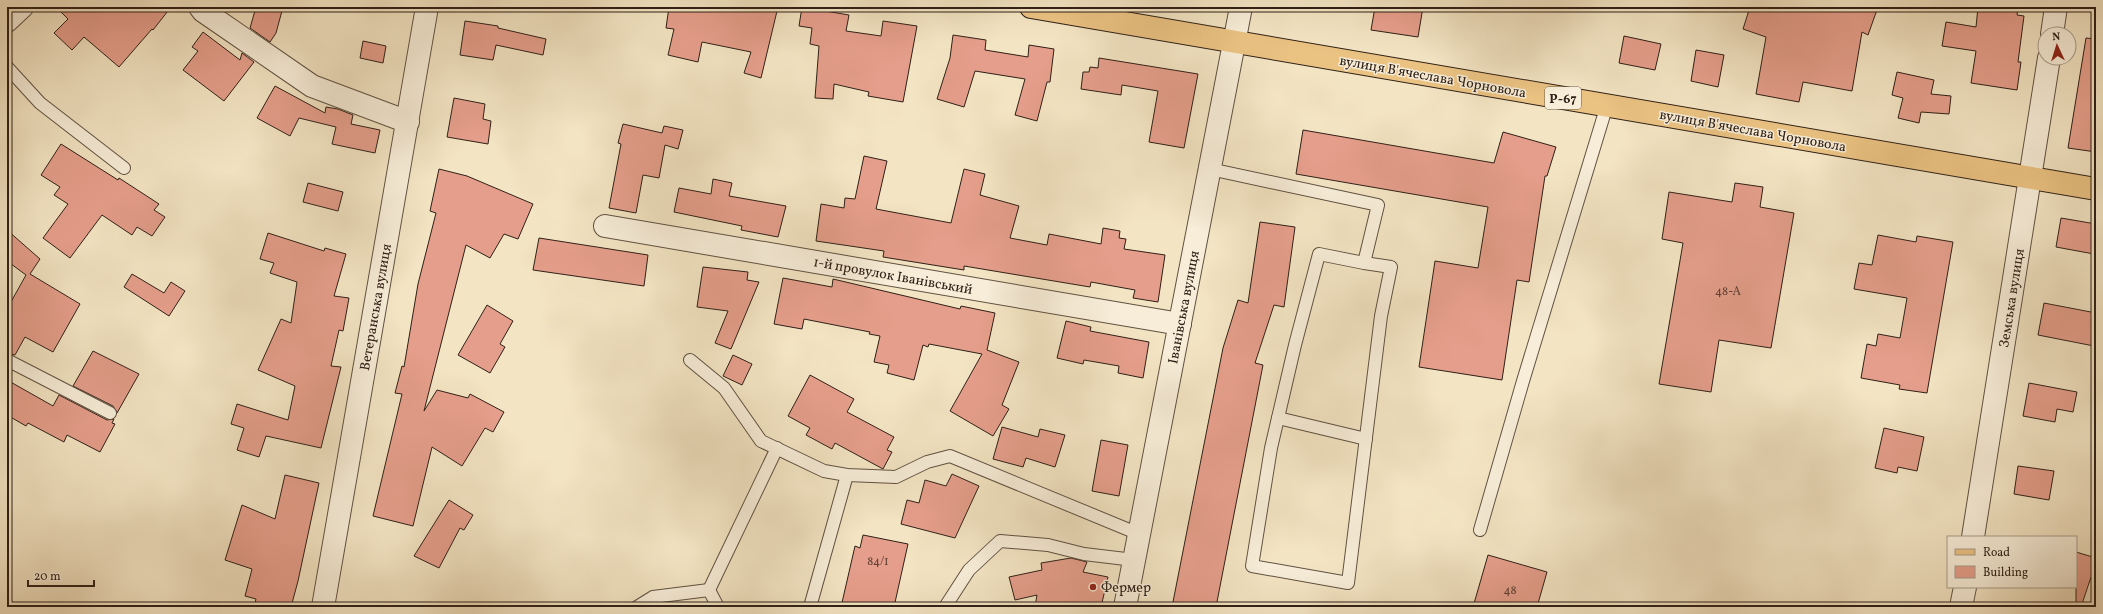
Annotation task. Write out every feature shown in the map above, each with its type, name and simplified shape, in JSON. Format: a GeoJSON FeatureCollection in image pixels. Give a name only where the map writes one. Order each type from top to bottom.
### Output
{"type":"FeatureCollection","features":[{"type":"Feature","properties":{"kind":"main road","name":"вулиця В'ячеслава Чорновола"},"geometry":{"type":"LineString","coordinates":[[1031,7],[2096,189]]}},
{"type":"Feature","properties":{"kind":"street"},"geometry":{"type":"LineString","coordinates":[[7,21],[22,7]]}},
{"type":"Feature","properties":{"kind":"street"},"geometry":{"type":"LineString","coordinates":[[200,7],[203,11],[312,86],[408,122]]}},
{"type":"Feature","properties":{"kind":"street","name":"Ветеранська вулиця"},"geometry":{"type":"LineString","coordinates":[[323,607],[428,7]]}},
{"type":"Feature","properties":{"kind":"street","name":"Іванівська вулиця"},"geometry":{"type":"LineString","coordinates":[[1125,607],[1241,7]]}},
{"type":"Feature","properties":{"kind":"street"},"geometry":{"type":"LineString","coordinates":[[2053,26],[2056,7]]}},
{"type":"Feature","properties":{"kind":"street","name":"Земська вулиця"},"geometry":{"type":"LineString","coordinates":[[1973,536],[2047,66]]}},
{"type":"Feature","properties":{"kind":"street","name":"1-й провулок Іванівський"},"geometry":{"type":"LineString","coordinates":[[605,226],[1180,324]]}},
{"type":"Feature","properties":{"kind":"street"},"geometry":{"type":"LineString","coordinates":[[1962,607],[1965,588]]}},
{"type":"Feature","properties":{"kind":"lane"},"geometry":{"type":"LineString","coordinates":[[7,67],[40,102],[124,168]]}},
{"type":"Feature","properties":{"kind":"lane"},"geometry":{"type":"LineString","coordinates":[[1480,530],[1606,105]]}},
{"type":"Feature","properties":{"kind":"lane"},"geometry":{"type":"LineString","coordinates":[[1210,169],[1378,205],[1364,263]]}},
{"type":"Feature","properties":{"kind":"lane"},"geometry":{"type":"LineString","coordinates":[[1319,254],[1364,263],[1391,267],[1381,316],[1348,583],[1252,566],[1278,418],[1319,254]]}},
{"type":"Feature","properties":{"kind":"lane"},"geometry":{"type":"LineString","coordinates":[[7,360],[110,413]]}},
{"type":"Feature","properties":{"kind":"lane"},"geometry":{"type":"LineString","coordinates":[[690,360],[724,388],[761,440],[824,470],[846,475],[896,477],[927,462],[950,456],[1139,534]]}},
{"type":"Feature","properties":{"kind":"lane"},"geometry":{"type":"LineString","coordinates":[[1278,418],[1366,439]]}},
{"type":"Feature","properties":{"kind":"lane"},"geometry":{"type":"LineString","coordinates":[[709,590],[777,448]]}},
{"type":"Feature","properties":{"kind":"lane"},"geometry":{"type":"LineString","coordinates":[[810,607],[846,475]]}},
{"type":"Feature","properties":{"kind":"lane"},"geometry":{"type":"LineString","coordinates":[[945,607],[970,570],[1000,541],[1048,545],[1084,554],[1134,560]]}},
{"type":"Feature","properties":{"kind":"lane"},"geometry":{"type":"LineString","coordinates":[[637,607],[652,597],[709,590]]}},
{"type":"Feature","properties":{"kind":"lane"},"geometry":{"type":"LineString","coordinates":[[709,590],[718,607]]}},
{"type":"Feature","properties":{"kind":"building"},"geometry":{"type":"Polygon","coordinates":[[[56,7],[171,7],[153,30],[152,29],[119,67],[84,37],[72,50],[54,33],[68,19],[56,7]]]}},
{"type":"Feature","properties":{"kind":"building"},"geometry":{"type":"Polygon","coordinates":[[[256,7],[283,7],[276,33],[270,42],[250,28],[256,7]]]}},
{"type":"Feature","properties":{"kind":"building"},"geometry":{"type":"Polygon","coordinates":[[[669,7],[757,7],[777,11],[761,78],[744,73],[751,52],[702,42],[698,62],[668,55],[674,29],[666,28],[669,7]]]}},
{"type":"Feature","properties":{"kind":"building"},"geometry":{"type":"Polygon","coordinates":[[[802,7],[849,15],[846,31],[881,36],[883,21],[917,26],[903,102],[868,96],[869,92],[834,84],[833,99],[815,98],[819,46],[810,44],[812,28],[799,26],[802,7]]]}},
{"type":"Feature","properties":{"kind":"building"},"geometry":{"type":"Polygon","coordinates":[[[1375,7],[1423,7],[1418,37],[1371,30],[1375,7]]]}},
{"type":"Feature","properties":{"kind":"building"},"geometry":{"type":"Polygon","coordinates":[[[1750,7],[1878,7],[1868,35],[1862,32],[1852,91],[1803,82],[1799,102],[1756,94],[1766,37],[1743,29],[1750,7]]]}},
{"type":"Feature","properties":{"kind":"building"},"geometry":{"type":"Polygon","coordinates":[[[1978,7],[2018,7],[2017,15],[2024,16],[2018,62],[2021,62],[2017,90],[1971,83],[1976,51],[1942,46],[1946,22],[1976,27],[1978,7]]]}},
{"type":"Feature","properties":{"kind":"building"},"geometry":{"type":"Polygon","coordinates":[[[465,21],[498,26],[498,28],[546,39],[543,55],[496,45],[493,60],[460,55],[465,21]]]}},
{"type":"Feature","properties":{"kind":"building"},"geometry":{"type":"Polygon","coordinates":[[[203,32],[240,60],[242,53],[254,62],[224,101],[183,70],[198,51],[192,47],[203,32]]]}},
{"type":"Feature","properties":{"kind":"building"},"geometry":{"type":"Polygon","coordinates":[[[953,35],[986,40],[985,50],[1028,57],[1029,45],[1054,49],[1050,82],[1047,82],[1037,121],[1015,115],[1025,79],[975,71],[964,107],[937,99],[950,58],[953,35]]]}},
{"type":"Feature","properties":{"kind":"building"},"geometry":{"type":"Polygon","coordinates":[[[1624,36],[1661,44],[1655,70],[1619,63],[1624,36]]]}},
{"type":"Feature","properties":{"kind":"building"},"geometry":{"type":"Polygon","coordinates":[[[2086,38],[2096,39],[2096,152],[2068,148],[2086,38]]]}},
{"type":"Feature","properties":{"kind":"building"},"geometry":{"type":"Polygon","coordinates":[[[363,41],[386,46],[383,63],[360,58],[363,41]]]}},
{"type":"Feature","properties":{"kind":"building"},"geometry":{"type":"Polygon","coordinates":[[[1696,50],[1724,55],[1718,87],[1691,81],[1696,50]]]}},
{"type":"Feature","properties":{"kind":"building"},"geometry":{"type":"Polygon","coordinates":[[[1099,58],[1198,74],[1184,148],[1149,142],[1158,91],[1122,85],[1121,95],[1081,89],[1083,72],[1089,72],[1090,67],[1098,68],[1099,58]]]}},
{"type":"Feature","properties":{"kind":"building"},"geometry":{"type":"Polygon","coordinates":[[[1897,72],[1934,80],[1931,94],[1951,96],[1949,114],[1921,112],[1919,123],[1898,118],[1903,98],[1892,95],[1897,72]]]}},
{"type":"Feature","properties":{"kind":"building"},"geometry":{"type":"Polygon","coordinates":[[[275,86],[325,113],[326,107],[338,109],[353,115],[351,124],[380,130],[375,153],[332,144],[336,127],[299,118],[290,136],[257,118],[275,86]]]}},
{"type":"Feature","properties":{"kind":"building"},"geometry":{"type":"Polygon","coordinates":[[[454,98],[485,104],[483,119],[491,121],[488,144],[447,137],[454,98]]]}},
{"type":"Feature","properties":{"kind":"building"},"geometry":{"type":"Polygon","coordinates":[[[623,124],[662,133],[664,126],[683,130],[678,149],[665,145],[659,178],[643,175],[636,213],[609,208],[621,144],[618,143],[623,124]]]}},
{"type":"Feature","properties":{"kind":"building"},"geometry":{"type":"Polygon","coordinates":[[[1303,130],[1494,163],[1503,132],[1556,147],[1547,176],[1545,176],[1529,282],[1517,280],[1502,380],[1419,367],[1435,261],[1478,268],[1488,207],[1296,174],[1303,130]]]}},
{"type":"Feature","properties":{"kind":"building"},"geometry":{"type":"Polygon","coordinates":[[[61,144],[118,180],[119,178],[159,204],[154,210],[165,217],[152,236],[137,227],[132,235],[102,215],[70,258],[43,238],[68,204],[54,195],[60,187],[41,175],[61,144]]]}},
{"type":"Feature","properties":{"kind":"building"},"geometry":{"type":"Polygon","coordinates":[[[864,156],[887,161],[876,209],[951,223],[964,169],[985,174],[980,195],[1019,206],[1010,238],[1047,245],[1049,234],[1101,244],[1103,228],[1120,231],[1119,238],[1126,239],[1124,249],[1165,255],[1158,302],[1133,298],[1135,290],[1091,282],[1090,287],[964,266],[964,270],[883,257],[884,251],[816,241],[821,204],[844,208],[845,198],[855,199],[864,156]]]}},
{"type":"Feature","properties":{"kind":"building"},"geometry":{"type":"Polygon","coordinates":[[[439,169],[467,176],[533,204],[518,239],[504,234],[490,258],[466,245],[424,411],[437,390],[468,398],[470,394],[504,412],[493,432],[485,428],[462,466],[432,447],[413,526],[373,516],[402,394],[395,393],[402,366],[404,367],[418,284],[436,213],[430,211],[439,169]]]}},
{"type":"Feature","properties":{"kind":"building"},"geometry":{"type":"Polygon","coordinates":[[[713,179],[732,183],[729,196],[786,206],[778,237],[741,230],[742,226],[674,212],[679,188],[711,194],[713,179]]]}},
{"type":"Feature","properties":{"kind":"building"},"geometry":{"type":"Polygon","coordinates":[[[308,183],[343,192],[338,211],[303,202],[308,183]]]}},
{"type":"Feature","properties":{"kind":"building"},"geometry":{"type":"Polygon","coordinates":[[[1735,183],[1763,187],[1760,207],[1794,213],[1771,348],[1719,340],[1711,392],[1659,384],[1683,243],[1662,239],[1669,192],[1732,202],[1735,183]]]}},
{"type":"Feature","properties":{"kind":"building"},"geometry":{"type":"Polygon","coordinates":[[[2061,218],[2096,224],[2094,254],[2056,247],[2061,218]]]}},
{"type":"Feature","properties":{"kind":"building"},"geometry":{"type":"Polygon","coordinates":[[[1260,222],[1295,227],[1284,307],[1274,305],[1255,363],[1263,365],[1216,607],[1172,607],[1223,348],[1238,300],[1248,303],[1260,222]]]}},
{"type":"Feature","properties":{"kind":"building"},"geometry":{"type":"Polygon","coordinates":[[[7,230],[40,259],[30,274],[80,304],[53,352],[25,337],[15,355],[7,353],[7,309],[26,275],[7,261],[7,230]]]}},
{"type":"Feature","properties":{"kind":"building"},"geometry":{"type":"Polygon","coordinates":[[[268,233],[324,251],[325,248],[346,254],[334,296],[349,298],[343,331],[339,330],[331,366],[341,367],[321,448],[266,436],[259,457],[237,450],[244,428],[231,424],[237,404],[288,420],[295,386],[258,370],[281,319],[291,323],[297,282],[270,273],[274,263],[260,259],[268,233]]]}},
{"type":"Feature","properties":{"kind":"building"},"geometry":{"type":"Polygon","coordinates":[[[1878,235],[1916,242],[1917,236],[1953,242],[1927,393],[1899,389],[1900,385],[1861,378],[1867,344],[1876,346],[1878,334],[1900,338],[1907,298],[1854,289],[1859,263],[1872,265],[1878,235]]]}},
{"type":"Feature","properties":{"kind":"building"},"geometry":{"type":"Polygon","coordinates":[[[539,238],[648,255],[644,286],[533,270],[539,238]]]}},
{"type":"Feature","properties":{"kind":"building"},"geometry":{"type":"Polygon","coordinates":[[[703,267],[748,272],[747,280],[759,282],[731,349],[715,343],[728,311],[697,307],[703,267]]]}},
{"type":"Feature","properties":{"kind":"building"},"geometry":{"type":"Polygon","coordinates":[[[132,274],[164,293],[171,282],[185,291],[169,316],[124,287],[132,274]]]}},
{"type":"Feature","properties":{"kind":"building"},"geometry":{"type":"Polygon","coordinates":[[[783,278],[832,287],[833,279],[960,309],[961,306],[995,313],[987,350],[1019,362],[1002,405],[1009,409],[993,436],[950,411],[982,354],[929,344],[928,347],[923,345],[914,380],[887,373],[889,365],[874,362],[880,336],[869,334],[870,332],[804,319],[802,329],[774,324],[783,278]]]}},
{"type":"Feature","properties":{"kind":"building"},"geometry":{"type":"Polygon","coordinates":[[[2044,303],[2096,313],[2094,346],[2038,335],[2044,303]]]}},
{"type":"Feature","properties":{"kind":"building"},"geometry":{"type":"Polygon","coordinates":[[[487,305],[513,321],[500,344],[505,347],[490,373],[458,355],[487,305]]]}},
{"type":"Feature","properties":{"kind":"building"},"geometry":{"type":"Polygon","coordinates":[[[1066,321],[1091,327],[1090,331],[1149,342],[1143,378],[1118,373],[1119,366],[1084,360],[1083,364],[1057,358],[1066,321]]]}},
{"type":"Feature","properties":{"kind":"building"},"geometry":{"type":"Polygon","coordinates":[[[93,351],[139,374],[117,413],[113,406],[73,386],[93,351]]]}},
{"type":"Feature","properties":{"kind":"building"},"geometry":{"type":"Polygon","coordinates":[[[733,355],[752,364],[742,385],[723,376],[733,355]]]}},
{"type":"Feature","properties":{"kind":"building"},"geometry":{"type":"Polygon","coordinates":[[[810,375],[854,399],[847,412],[894,437],[887,450],[892,452],[883,469],[835,443],[832,449],[806,435],[810,428],[788,416],[810,375]]]}},
{"type":"Feature","properties":{"kind":"building"},"geometry":{"type":"Polygon","coordinates":[[[7,380],[53,406],[59,395],[107,420],[114,419],[112,423],[115,424],[100,452],[67,435],[64,442],[28,423],[26,426],[7,415],[7,380]]]}},
{"type":"Feature","properties":{"kind":"building"},"geometry":{"type":"Polygon","coordinates":[[[2029,383],[2077,392],[2073,412],[2057,409],[2055,422],[2023,416],[2029,383]]]}},
{"type":"Feature","properties":{"kind":"building"},"geometry":{"type":"Polygon","coordinates":[[[1002,427],[1038,437],[1040,429],[1065,435],[1055,467],[1026,458],[1023,467],[993,459],[1002,427]]]}},
{"type":"Feature","properties":{"kind":"building"},"geometry":{"type":"Polygon","coordinates":[[[1884,428],[1924,437],[1917,471],[1898,467],[1897,473],[1875,468],[1884,428]]]}},
{"type":"Feature","properties":{"kind":"building"},"geometry":{"type":"Polygon","coordinates":[[[1101,440],[1128,445],[1119,496],[1092,491],[1101,440]]]}},
{"type":"Feature","properties":{"kind":"building"},"geometry":{"type":"Polygon","coordinates":[[[2018,466],[2054,471],[2049,500],[2014,494],[2018,466]]]}},
{"type":"Feature","properties":{"kind":"building"},"geometry":{"type":"Polygon","coordinates":[[[952,474],[979,486],[955,538],[901,524],[907,500],[919,503],[925,480],[946,486],[952,474]]]}},
{"type":"Feature","properties":{"kind":"building"},"geometry":{"type":"Polygon","coordinates":[[[285,475],[319,483],[298,581],[291,607],[254,607],[256,599],[245,596],[252,569],[225,560],[242,505],[275,519],[285,475]]]}},
{"type":"Feature","properties":{"kind":"building"},"geometry":{"type":"Polygon","coordinates":[[[449,500],[473,515],[464,530],[460,528],[439,568],[414,556],[449,500]]]}},
{"type":"Feature","properties":{"kind":"building"},"geometry":{"type":"Polygon","coordinates":[[[863,535],[908,544],[894,607],[841,607],[855,546],[860,548],[863,535]]]}},
{"type":"Feature","properties":{"kind":"building"},"geometry":{"type":"Polygon","coordinates":[[[2077,552],[2096,558],[2096,579],[2091,577],[2081,607],[2076,607],[2077,552]]]}},
{"type":"Feature","properties":{"kind":"building"},"geometry":{"type":"Polygon","coordinates":[[[1488,555],[1547,572],[1537,607],[1473,607],[1488,555]]]}},
{"type":"Feature","properties":{"kind":"building"},"geometry":{"type":"Polygon","coordinates":[[[1071,558],[1087,562],[1083,572],[1108,577],[1101,607],[1035,607],[1037,595],[1015,600],[1009,577],[1042,570],[1041,563],[1071,558]]]}},
{"type":"Feature","properties":{"kind":"place","name":"Фермер"},"geometry":{"type":"Point","coordinates":[1093,587]}}]}
